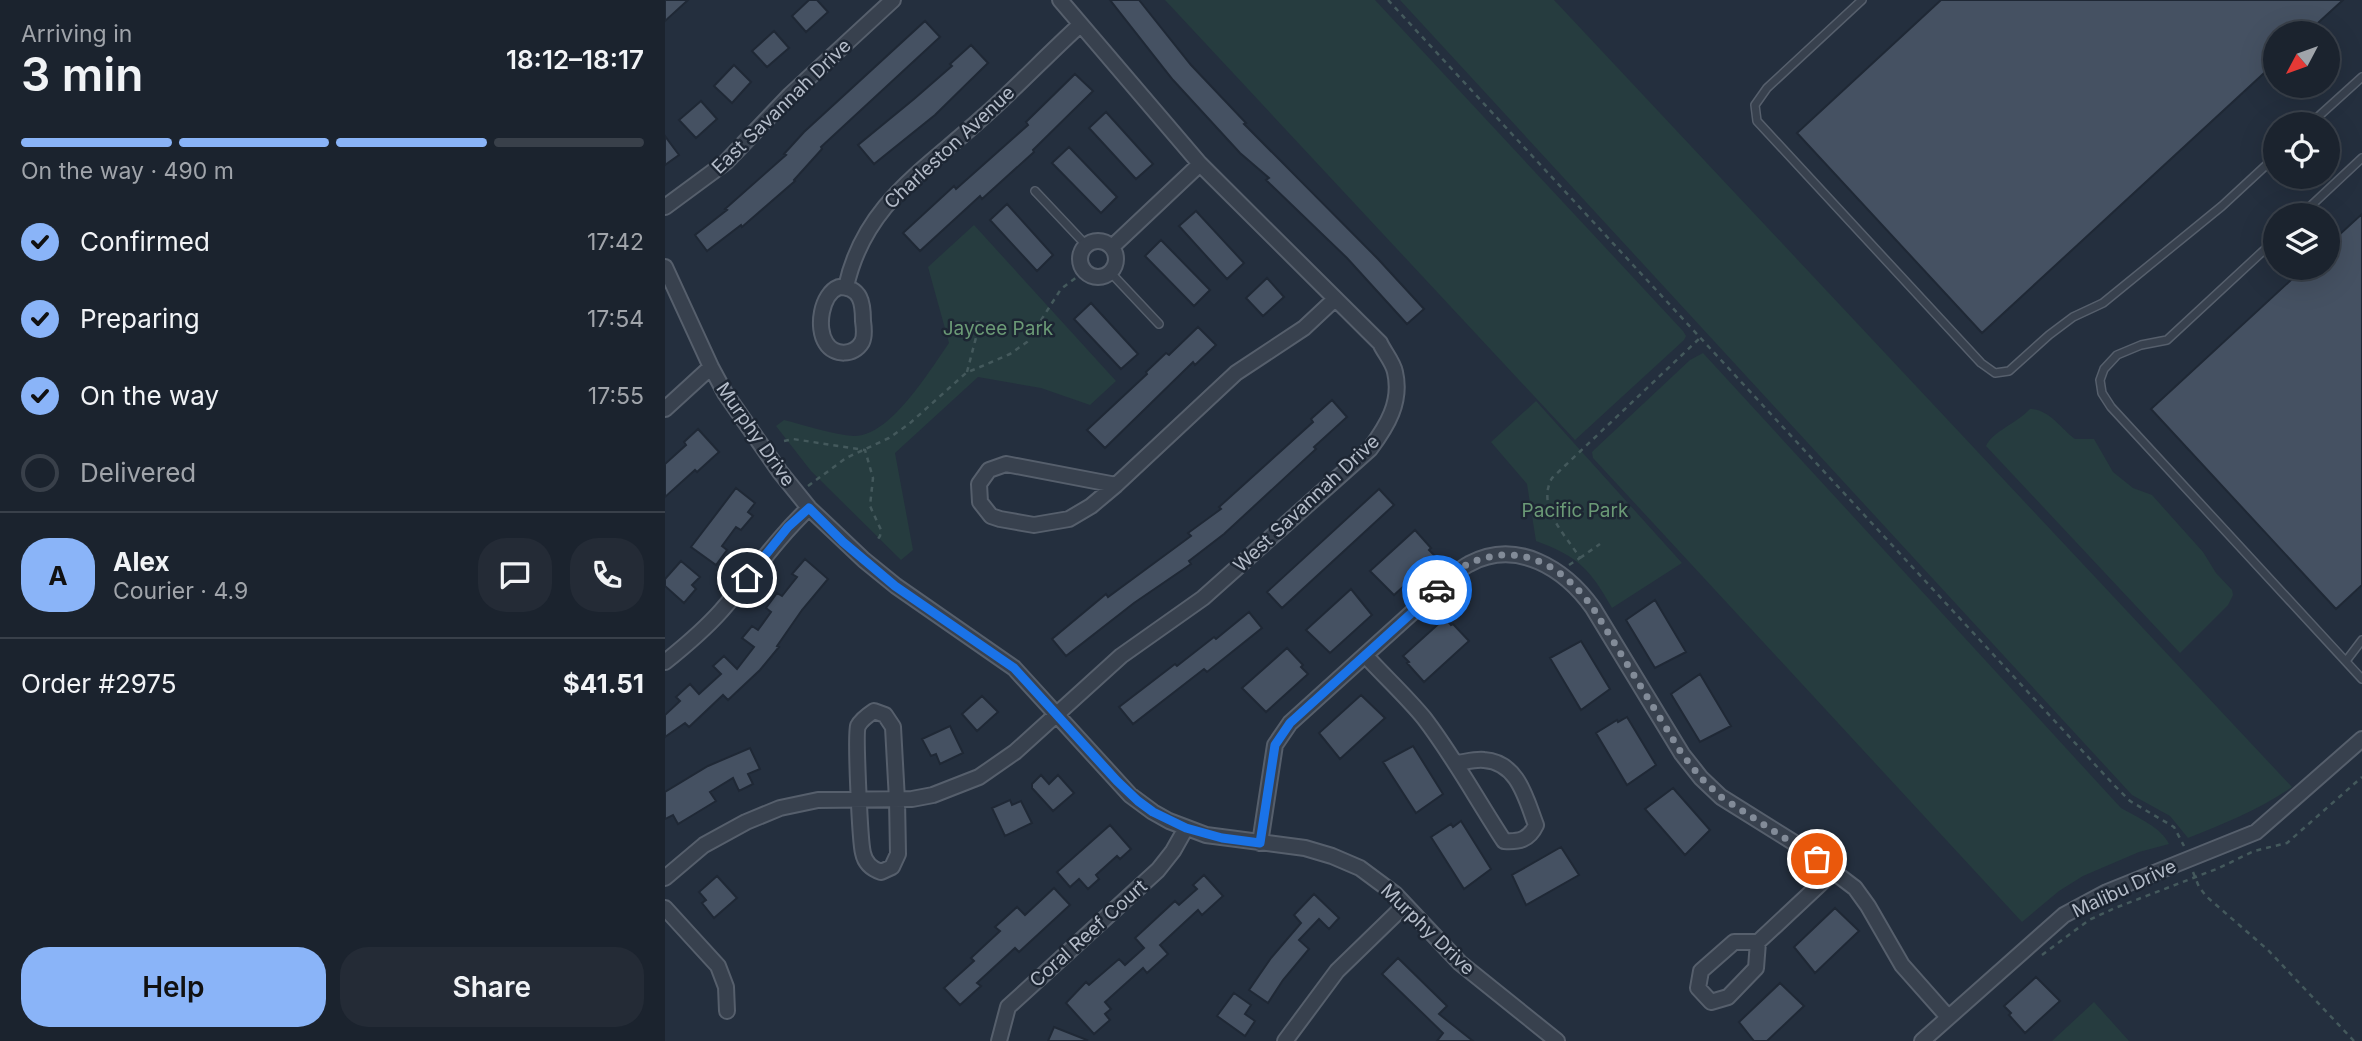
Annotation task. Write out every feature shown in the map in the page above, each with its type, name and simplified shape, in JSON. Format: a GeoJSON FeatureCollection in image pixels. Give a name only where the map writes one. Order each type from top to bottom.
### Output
{"type":"FeatureCollection","features":[{"type":"Feature","properties":{"kind":"street","name":"East Savannah Drive"},"geometry":{"type":"LineString","coordinates":[[665,207],[726,162],[790,95],[893,0]]}},
{"type":"Feature","properties":{"kind":"street"},"geometry":{"type":"LineString","coordinates":[[1060,0],[1200,164],[1112,247]]}},
{"type":"Feature","properties":{"kind":"street","name":"Charleston Avenue"},"geometry":{"type":"LineString","coordinates":[[846,287],[858,247],[879,212],[909,180],[984,117],[1080,25]]}},
{"type":"Feature","properties":{"kind":"street","name":"West Savannah Drive"},"geometry":{"type":"LineString","coordinates":[[665,878],[704,845],[746,822],[780,808],[818,800],[897,800],[933,795],[979,777],[1015,752],[1121,656],[1203,598],[1370,449],[1387,426],[1396,401],[1395,372],[1380,343],[1200,164]]}},
{"type":"Feature","properties":{"kind":"street"},"geometry":{"type":"LineString","coordinates":[[1099,241],[1112,247],[1117,260],[1111,273],[1097,277],[1085,271],[1080,258],[1086,245],[1099,241]]}},
{"type":"Feature","properties":{"kind":"street","name":"Murphy Drive"},"geometry":{"type":"LineString","coordinates":[[665,267],[725,393],[780,472],[809,508],[843,542],[895,586],[1014,668],[1130,794],[1153,812],[1186,828],[1222,838],[1305,848],[1347,862],[1374,877],[1461,963],[1557,1041]]}},
{"type":"Feature","properties":{"kind":"street"},"geometry":{"type":"LineString","coordinates":[[846,287],[861,298],[864,338],[855,350],[841,353],[828,347],[824,341],[823,304],[833,289],[846,287]]}},
{"type":"Feature","properties":{"kind":"street"},"geometry":{"type":"LineString","coordinates":[[1116,485],[1006,464],[989,470],[983,476],[979,493],[985,510],[1000,519],[1034,525],[1069,519],[1091,506],[1116,485],[1236,373],[1304,328],[1335,299]]}},
{"type":"Feature","properties":{"kind":"street"},"geometry":{"type":"LineString","coordinates":[[665,409],[711,367]]}},
{"type":"Feature","properties":{"kind":"street"},"geometry":{"type":"LineString","coordinates":[[665,662],[694,639],[721,611],[788,527],[809,508]]}},
{"type":"Feature","properties":{"kind":"street"},"geometry":{"type":"LineString","coordinates":[[1260,843],[1275,745],[1290,723],[1468,564],[1490,556],[1516,555],[1541,561],[1578,588],[1593,608],[1682,754],[1701,778],[1721,797],[1801,847],[1855,888],[1902,965],[1948,1017]]}},
{"type":"Feature","properties":{"kind":"street"},"geometry":{"type":"LineString","coordinates":[[1365,655],[1423,717],[1457,763],[1469,787],[1504,841],[1518,842],[1531,835],[1535,825],[1521,786],[1508,768],[1485,760],[1457,763]]}},
{"type":"Feature","properties":{"kind":"street"},"geometry":{"type":"LineString","coordinates":[[874,711],[885,715],[893,727],[897,800],[898,854],[892,867],[881,872],[873,869],[863,853],[859,799],[857,727],[874,711]]}},
{"type":"Feature","properties":{"kind":"street","name":"Malibu Drive"},"geometry":{"type":"LineString","coordinates":[[1922,1041],[2064,915],[2106,892],[2256,832],[2362,739]]}},
{"type":"Feature","properties":{"kind":"street","name":"Coral Reef Court"},"geometry":{"type":"LineString","coordinates":[[999,1041],[1008,1007],[1158,870],[1186,828]]}},
{"type":"Feature","properties":{"kind":"street"},"geometry":{"type":"LineString","coordinates":[[1758,942],[1734,942],[1701,971],[1698,988],[1711,1002],[1728,997],[1756,968],[1758,942],[1833,871]]}},
{"type":"Feature","properties":{"kind":"street"},"geometry":{"type":"LineString","coordinates":[[1285,1041],[1337,971],[1405,905]]}},
{"type":"Feature","properties":{"kind":"street"},"geometry":{"type":"LineString","coordinates":[[665,908],[718,966],[726,987],[726,1011]]}},
{"type":"Feature","properties":{"kind":"lane"},"geometry":{"type":"LineString","coordinates":[[1862,0],[1767,88],[1755,105],[1758,121],[1981,363],[1995,373],[2009,370],[2073,317],[2103,303],[2222,206],[2263,168]]}},
{"type":"Feature","properties":{"kind":"lane"},"geometry":{"type":"LineString","coordinates":[[2323,112],[2362,77]]}},
{"type":"Feature","properties":{"kind":"lane"},"geometry":{"type":"LineString","coordinates":[[2314,203],[2362,158]]}},
{"type":"Feature","properties":{"kind":"lane"},"geometry":{"type":"LineString","coordinates":[[1035,191],[1086,245]]}},
{"type":"Feature","properties":{"kind":"lane"},"geometry":{"type":"LineString","coordinates":[[2263,251],[2167,340],[2141,345],[2117,355],[2104,369],[2100,380],[2102,393],[2111,407],[2362,679]]}},
{"type":"Feature","properties":{"kind":"lane"},"geometry":{"type":"LineString","coordinates":[[1111,273],[1159,324]]}},
{"type":"Feature","properties":{"kind":"lane"},"geometry":{"type":"LineString","coordinates":[[2346,661],[2362,640]]}},
{"type":"Feature","properties":{"kind":"path"},"geometry":{"type":"LineString","coordinates":[[1388,0],[2113,784],[2130,801],[2174,827],[2183,842],[2195,877],[2207,897],[2268,950],[2354,1041]]}},
{"type":"Feature","properties":{"kind":"path"},"geometry":{"type":"LineString","coordinates":[[805,488],[846,458],[889,438],[909,424],[967,372],[1010,354],[1027,342],[1061,289],[1085,271]]}},
{"type":"Feature","properties":{"kind":"path"},"geometry":{"type":"LineString","coordinates":[[967,372],[979,326],[979,322],[974,322]]}},
{"type":"Feature","properties":{"kind":"path"},"geometry":{"type":"LineString","coordinates":[[1580,558],[1549,510],[1546,496],[1548,486],[1567,462],[1702,337]]}},
{"type":"Feature","properties":{"kind":"path"},"geometry":{"type":"LineString","coordinates":[[785,441],[793,439],[865,450]]}},
{"type":"Feature","properties":{"kind":"path"},"geometry":{"type":"LineString","coordinates":[[865,450],[873,478],[871,513],[881,530],[876,542]]}},
{"type":"Feature","properties":{"kind":"path"},"geometry":{"type":"LineString","coordinates":[[1560,573],[1599,544]]}},
{"type":"Feature","properties":{"kind":"path"},"geometry":{"type":"LineString","coordinates":[[2042,955],[2089,920],[2254,851],[2287,843],[2362,777]]}},
{"type":"Feature","properties":{"kind":"green space"},"geometry":{"type":"Polygon","coordinates":[[[1165,0],[1375,0],[1683,331],[1686,336],[1684,340],[1575,440],[1165,0]]]}},
{"type":"Feature","properties":{"kind":"green space"},"geometry":{"type":"Polygon","coordinates":[[[1400,0],[1554,0],[2292,787],[2254,809],[2188,838],[2170,816],[2132,795],[1400,0]]]}},
{"type":"Feature","properties":{"kind":"green space","name":"Jaycee Park"},"geometry":{"type":"Polygon","coordinates":[[[974,225],[1116,381],[1090,405],[1041,388],[978,377],[895,453],[913,550],[901,560],[811,471],[776,426],[784,420],[854,436],[868,433],[895,414],[920,385],[949,343],[928,267],[974,225]]]}},
{"type":"Feature","properties":{"kind":"green space"},"geometry":{"type":"Polygon","coordinates":[[[1703,353],[2121,808],[2155,828],[2169,844],[2139,852],[2083,876],[2059,891],[2022,922],[1593,458],[1592,452],[1595,449],[1690,360],[1703,353]]]}},
{"type":"Feature","properties":{"kind":"green space","name":"Pacific Park"},"geometry":{"type":"Polygon","coordinates":[[[1536,401],[1682,563],[1612,608],[1597,583],[1582,566],[1563,553],[1536,541],[1527,484],[1491,442],[1536,401]]]}},
{"type":"Feature","properties":{"kind":"green space"},"geometry":{"type":"Polygon","coordinates":[[[2030,409],[2049,416],[2075,439],[2094,439],[2113,472],[2133,488],[2152,495],[2203,552],[2216,573],[2232,590],[2233,595],[2228,605],[2180,653],[1986,446],[1994,436],[2030,409]]]}},
{"type":"Feature","properties":{"kind":"green space"},"geometry":{"type":"Polygon","coordinates":[[[2094,1002],[2129,1041],[2052,1041],[2094,1002]]]}},
{"type":"Feature","properties":{"kind":"building"},"geometry":{"type":"Polygon","coordinates":[[[665,0],[688,0],[665,21],[665,0]]]}},
{"type":"Feature","properties":{"kind":"building"},"geometry":{"type":"Polygon","coordinates":[[[809,0],[817,0],[828,12],[806,32],[792,16],[809,0]]]}},
{"type":"Feature","properties":{"kind":"building"},"geometry":{"type":"Polygon","coordinates":[[[1110,0],[1139,0],[1191,65],[1246,123],[1244,124],[1424,309],[1407,324],[1347,258],[1266,180],[1269,178],[1240,153],[1173,80],[1110,0]]]}},
{"type":"Feature","properties":{"kind":"building"},"geometry":{"type":"Polygon","coordinates":[[[1941,0],[2343,0],[2320,21],[2263,21],[2263,74],[1982,333],[1797,133],[1941,0]]]}},
{"type":"Feature","properties":{"kind":"building"},"geometry":{"type":"Polygon","coordinates":[[[925,21],[940,37],[821,147],[795,181],[742,227],[741,225],[707,251],[695,235],[727,210],[725,209],[786,155],[784,154],[804,132],[925,21]]]}},
{"type":"Feature","properties":{"kind":"building"},"geometry":{"type":"Polygon","coordinates":[[[774,31],[789,48],[767,67],[752,51],[774,31]]]}},
{"type":"Feature","properties":{"kind":"building"},"geometry":{"type":"Polygon","coordinates":[[[971,45],[988,63],[935,115],[874,164],[858,145],[952,66],[950,64],[971,45]]]}},
{"type":"Feature","properties":{"kind":"building"},"geometry":{"type":"Polygon","coordinates":[[[734,65],[751,82],[732,103],[714,86],[734,65]]]}},
{"type":"Feature","properties":{"kind":"building"},"geometry":{"type":"Polygon","coordinates":[[[1075,74],[1093,91],[1033,150],[1034,152],[982,199],[980,196],[920,251],[903,233],[954,186],[956,189],[1028,125],[1026,122],[1075,74]]]}},
{"type":"Feature","properties":{"kind":"building"},"geometry":{"type":"Polygon","coordinates":[[[701,101],[717,119],[696,138],[679,120],[701,101]]]}},
{"type":"Feature","properties":{"kind":"building"},"geometry":{"type":"Polygon","coordinates":[[[1106,112],[1153,164],[1136,179],[1089,128],[1106,112]]]}},
{"type":"Feature","properties":{"kind":"building"},"geometry":{"type":"Polygon","coordinates":[[[665,136],[679,155],[665,165],[665,136]]]}},
{"type":"Feature","properties":{"kind":"building"},"geometry":{"type":"Polygon","coordinates":[[[1069,147],[1117,197],[1101,213],[1052,163],[1069,147]]]}},
{"type":"Feature","properties":{"kind":"building"},"geometry":{"type":"Polygon","coordinates":[[[1007,204],[1053,255],[1037,271],[990,220],[1007,204]]]}},
{"type":"Feature","properties":{"kind":"building"},"geometry":{"type":"Polygon","coordinates":[[[1196,211],[1244,263],[1227,279],[1179,226],[1196,211]]]}},
{"type":"Feature","properties":{"kind":"building"},"geometry":{"type":"Polygon","coordinates":[[[2362,214],[2362,585],[2336,609],[2151,409],[2291,280],[2340,280],[2340,234],[2362,214]]]}},
{"type":"Feature","properties":{"kind":"building"},"geometry":{"type":"Polygon","coordinates":[[[1161,240],[1210,290],[1194,306],[1145,256],[1161,240]]]}},
{"type":"Feature","properties":{"kind":"building"},"geometry":{"type":"Polygon","coordinates":[[[1267,278],[1284,297],[1263,316],[1246,298],[1267,278]]]}},
{"type":"Feature","properties":{"kind":"building"},"geometry":{"type":"Polygon","coordinates":[[[1091,303],[1138,354],[1121,369],[1074,319],[1091,303]]]}},
{"type":"Feature","properties":{"kind":"building"},"geometry":{"type":"Polygon","coordinates":[[[1198,327],[1216,345],[1195,365],[1193,362],[1105,448],[1087,430],[1166,353],[1169,355],[1198,327]]]}},
{"type":"Feature","properties":{"kind":"building"},"geometry":{"type":"Polygon","coordinates":[[[1332,400],[1347,417],[1314,447],[1316,449],[1224,534],[1189,561],[1191,564],[1134,603],[1066,656],[1052,639],[1106,594],[1108,597],[1191,536],[1188,533],[1221,509],[1219,507],[1313,422],[1311,419],[1332,400]]]}},
{"type":"Feature","properties":{"kind":"building"},"geometry":{"type":"Polygon","coordinates":[[[698,429],[719,452],[665,497],[665,464],[686,445],[684,442],[698,429]]]}},
{"type":"Feature","properties":{"kind":"building"},"geometry":{"type":"Polygon","coordinates":[[[736,488],[755,503],[748,512],[753,516],[741,530],[736,527],[722,546],[727,550],[716,565],[691,547],[736,488]]]}},
{"type":"Feature","properties":{"kind":"building"},"geometry":{"type":"Polygon","coordinates":[[[1379,489],[1394,505],[1282,608],[1267,592],[1379,489]]]}},
{"type":"Feature","properties":{"kind":"building"},"geometry":{"type":"Polygon","coordinates":[[[1415,530],[1436,557],[1394,595],[1370,571],[1415,530]]]}},
{"type":"Feature","properties":{"kind":"building"},"geometry":{"type":"Polygon","coordinates":[[[805,559],[828,579],[802,610],[777,646],[779,647],[760,670],[728,700],[723,695],[689,727],[685,723],[665,737],[665,715],[680,701],[676,697],[690,684],[699,694],[721,674],[713,666],[724,656],[737,669],[754,647],[742,638],[752,626],[758,630],[771,612],[766,608],[777,593],[782,596],[797,577],[792,574],[805,559]]]}},
{"type":"Feature","properties":{"kind":"building"},"geometry":{"type":"Polygon","coordinates":[[[681,561],[700,577],[692,585],[696,589],[684,603],[665,586],[665,579],[681,561]]]}},
{"type":"Feature","properties":{"kind":"building"},"geometry":{"type":"Polygon","coordinates":[[[1351,589],[1372,615],[1330,653],[1306,630],[1351,589]]]}},
{"type":"Feature","properties":{"kind":"building"},"geometry":{"type":"Polygon","coordinates":[[[1655,600],[1686,652],[1655,668],[1626,620],[1655,600]]]}},
{"type":"Feature","properties":{"kind":"building"},"geometry":{"type":"Polygon","coordinates":[[[1249,612],[1262,628],[1207,672],[1204,669],[1133,724],[1119,707],[1175,664],[1177,666],[1214,637],[1216,639],[1249,612]]]}},
{"type":"Feature","properties":{"kind":"building"},"geometry":{"type":"Polygon","coordinates":[[[1445,618],[1469,641],[1424,682],[1403,656],[1445,618]]]}},
{"type":"Feature","properties":{"kind":"building"},"geometry":{"type":"Polygon","coordinates":[[[1581,641],[1610,689],[1581,710],[1550,658],[1581,641]]]}},
{"type":"Feature","properties":{"kind":"building"},"geometry":{"type":"Polygon","coordinates":[[[1287,648],[1308,674],[1266,712],[1242,688],[1287,648]]]}},
{"type":"Feature","properties":{"kind":"building"},"geometry":{"type":"Polygon","coordinates":[[[1700,674],[1731,726],[1700,742],[1671,694],[1700,674]]]}},
{"type":"Feature","properties":{"kind":"building"},"geometry":{"type":"Polygon","coordinates":[[[1361,695],[1385,718],[1340,759],[1319,733],[1361,695]]]}},
{"type":"Feature","properties":{"kind":"building"},"geometry":{"type":"Polygon","coordinates":[[[982,696],[998,712],[977,731],[962,714],[982,696]]]}},
{"type":"Feature","properties":{"kind":"building"},"geometry":{"type":"Polygon","coordinates":[[[1627,717],[1656,765],[1627,785],[1596,733],[1627,717]]]}},
{"type":"Feature","properties":{"kind":"building"},"geometry":{"type":"Polygon","coordinates":[[[950,726],[963,753],[940,764],[936,754],[931,756],[922,739],[950,726]]]}},
{"type":"Feature","properties":{"kind":"building"},"geometry":{"type":"Polygon","coordinates":[[[1413,746],[1443,794],[1416,813],[1383,762],[1413,746]]]}},
{"type":"Feature","properties":{"kind":"building"},"geometry":{"type":"Polygon","coordinates":[[[750,748],[760,769],[748,774],[753,784],[739,791],[733,778],[710,792],[716,801],[693,815],[678,824],[673,815],[665,819],[665,792],[708,766],[750,748]]]}},
{"type":"Feature","properties":{"kind":"building"},"geometry":{"type":"Polygon","coordinates":[[[1041,775],[1049,784],[1058,775],[1074,793],[1053,811],[1032,788],[1032,784],[1041,775]]]}},
{"type":"Feature","properties":{"kind":"building"},"geometry":{"type":"Polygon","coordinates":[[[1673,788],[1710,830],[1685,855],[1645,809],[1673,788]]]}},
{"type":"Feature","properties":{"kind":"building"},"geometry":{"type":"Polygon","coordinates":[[[1010,800],[1012,805],[1021,801],[1032,823],[1005,836],[992,808],[1010,800]]]}},
{"type":"Feature","properties":{"kind":"building"},"geometry":{"type":"Polygon","coordinates":[[[1461,821],[1491,869],[1464,889],[1431,837],[1461,821]]]}},
{"type":"Feature","properties":{"kind":"building"},"geometry":{"type":"Polygon","coordinates":[[[1110,825],[1131,849],[1120,859],[1117,856],[1096,875],[1099,879],[1088,889],[1079,879],[1070,887],[1057,872],[1110,825]]]}},
{"type":"Feature","properties":{"kind":"building"},"geometry":{"type":"Polygon","coordinates":[[[1561,847],[1579,875],[1526,905],[1512,875],[1561,847]]]}},
{"type":"Feature","properties":{"kind":"building"},"geometry":{"type":"Polygon","coordinates":[[[1204,875],[1223,896],[1202,915],[1198,910],[1160,945],[1168,954],[1147,973],[1143,968],[1105,1002],[1111,1009],[1105,1014],[1110,1020],[1094,1034],[1066,1003],[1086,982],[1089,985],[1119,959],[1125,965],[1144,948],[1135,938],[1175,901],[1179,905],[1197,889],[1193,885],[1204,875]]]}},
{"type":"Feature","properties":{"kind":"building"},"geometry":{"type":"Polygon","coordinates":[[[717,876],[737,898],[714,918],[702,903],[706,900],[699,892],[717,876]]]}},
{"type":"Feature","properties":{"kind":"building"},"geometry":{"type":"Polygon","coordinates":[[[1054,888],[1070,905],[1019,952],[1015,948],[977,983],[981,986],[960,1005],[944,988],[974,961],[971,958],[1000,931],[995,927],[1017,907],[1025,915],[1054,888]]]}},
{"type":"Feature","properties":{"kind":"building"},"geometry":{"type":"Polygon","coordinates":[[[1314,894],[1339,918],[1329,929],[1319,919],[1299,940],[1309,949],[1268,1003],[1249,990],[1271,958],[1301,923],[1294,915],[1314,894]]]}},
{"type":"Feature","properties":{"kind":"building"},"geometry":{"type":"Polygon","coordinates":[[[1835,908],[1859,931],[1815,973],[1794,947],[1835,908]]]}},
{"type":"Feature","properties":{"kind":"building"},"geometry":{"type":"Polygon","coordinates":[[[1398,958],[1447,1006],[1439,1014],[1473,1041],[1437,1041],[1443,1033],[1382,974],[1398,958]]]}},
{"type":"Feature","properties":{"kind":"building"},"geometry":{"type":"Polygon","coordinates":[[[2036,977],[2060,1001],[2025,1033],[2004,1006],[2036,977]]]}},
{"type":"Feature","properties":{"kind":"building"},"geometry":{"type":"Polygon","coordinates":[[[1780,983],[1804,1006],[1767,1041],[1754,1041],[1739,1022],[1780,983]]]}},
{"type":"Feature","properties":{"kind":"building"},"geometry":{"type":"Polygon","coordinates":[[[1234,993],[1251,1005],[1245,1014],[1255,1021],[1245,1036],[1217,1016],[1234,993]]]}},
{"type":"Feature","properties":{"kind":"building"},"geometry":{"type":"Polygon","coordinates":[[[1054,1027],[1087,1040],[1048,1041],[1054,1027]]]}},
{"type":"Feature","properties":{"kind":"way so far"},"geometry":{"type":"LineString","coordinates":[[1437,590],[1468,564],[1490,556],[1516,555],[1541,561],[1561,573],[1578,588],[1593,608],[1682,754],[1701,778],[1721,797],[1817,859]]}},
{"type":"Feature","properties":{"kind":"route"},"geometry":{"type":"LineString","coordinates":[[747,578],[788,527],[809,508],[843,542],[895,586],[1014,668],[1138,801],[1169,821],[1206,835],[1260,843],[1275,745],[1290,723],[1437,590]]}}]}
